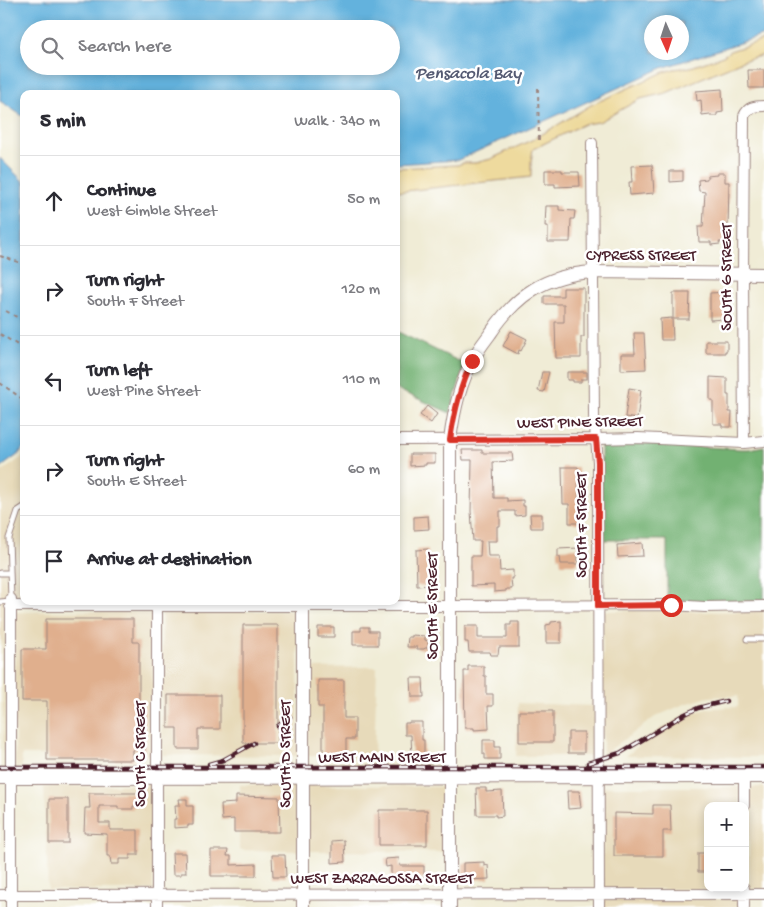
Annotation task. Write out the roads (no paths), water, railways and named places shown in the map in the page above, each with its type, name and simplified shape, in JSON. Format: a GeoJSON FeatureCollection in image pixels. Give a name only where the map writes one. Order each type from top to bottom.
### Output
{"type":"FeatureCollection","features":[{"type":"Feature","properties":{"kind":"main road","name":"WEST MAIN STREET"},"geometry":{"type":"LineString","coordinates":[[5,777],[764,776]]}},
{"type":"Feature","properties":{"kind":"street","name":"SOUTH G STREET"},"geometry":{"type":"LineString","coordinates":[[744,444],[744,116],[750,108],[764,106]]}},
{"type":"Feature","properties":{"kind":"street","name":"SOUTH F STREET"},"geometry":{"type":"LineString","coordinates":[[592,143],[594,416],[598,462],[599,907]]}},
{"type":"Feature","properties":{"kind":"street","name":"CYPRESS STREET"},"geometry":{"type":"LineString","coordinates":[[501,317],[524,295],[555,279],[570,275],[593,272],[764,274]]}},
{"type":"Feature","properties":{"kind":"street","name":"SOUTH E STREET"},"geometry":{"type":"LineString","coordinates":[[450,901],[450,440],[457,400],[464,380],[476,354],[501,317]]}},
{"type":"Feature","properties":{"kind":"street","name":"WEST PINE STREET"},"geometry":{"type":"LineString","coordinates":[[400,440],[638,438],[744,444],[764,441]]}},
{"type":"Feature","properties":{"kind":"street"},"geometry":{"type":"LineString","coordinates":[[8,602],[5,895],[11,907]]}},
{"type":"Feature","properties":{"kind":"street","name":"SOUTH C STREET"},"geometry":{"type":"LineString","coordinates":[[157,605],[157,907]]}},
{"type":"Feature","properties":{"kind":"street","name":"SOUTH D STREET"},"geometry":{"type":"LineString","coordinates":[[303,605],[303,901]]}},
{"type":"Feature","properties":{"kind":"street"},"geometry":{"type":"LineString","coordinates":[[400,605],[764,606]]}},
{"type":"Feature","properties":{"kind":"street"},"geometry":{"type":"LineString","coordinates":[[744,776],[744,802]]}},
{"type":"Feature","properties":{"kind":"street","name":"WEST ZARRAGOSSA STREET"},"geometry":{"type":"LineString","coordinates":[[5,895],[157,895],[303,901],[450,901],[599,894],[704,892]]}},
{"type":"Feature","properties":{"kind":"street"},"geometry":{"type":"LineString","coordinates":[[744,892],[744,907]]}},
{"type":"Feature","properties":{"kind":"street","name":"WEST ZARRAGOSSA STREET"},"geometry":{"type":"LineString","coordinates":[[749,892],[764,894]]}},
{"type":"Feature","properties":{"kind":"lane"},"geometry":{"type":"LineString","coordinates":[[8,602],[10,573],[9,538],[20,510]]}},
{"type":"Feature","properties":{"kind":"lane"},"geometry":{"type":"LineString","coordinates":[[0,573],[10,573]]}},
{"type":"Feature","properties":{"kind":"lane"},"geometry":{"type":"LineString","coordinates":[[747,639],[764,639]]}},
{"type":"Feature","properties":{"kind":"water","name":"Pensacola Bay"},"geometry":{"type":"Polygon","coordinates":[[[0,0],[764,0],[764,35],[689,59],[689,15],[644,15],[644,60],[687,60],[662,68],[458,160],[400,164],[400,90],[20,90],[20,114],[0,101],[0,0]]]}},
{"type":"Feature","properties":{"kind":"water"},"geometry":{"type":"Polygon","coordinates":[[[0,158],[20,178],[20,452],[0,468],[0,158]]]}},
{"type":"Feature","properties":{"kind":"railway"},"geometry":{"type":"LineString","coordinates":[[588,763],[620,753],[698,708],[726,701]]}},
{"type":"Feature","properties":{"kind":"railway"},"geometry":{"type":"LineString","coordinates":[[278,726],[290,717]]}},
{"type":"Feature","properties":{"kind":"railway"},"geometry":{"type":"LineString","coordinates":[[209,764],[223,760],[254,743]]}},
{"type":"Feature","properties":{"kind":"railway"},"geometry":{"type":"LineString","coordinates":[[0,767],[764,767]]}}]}
